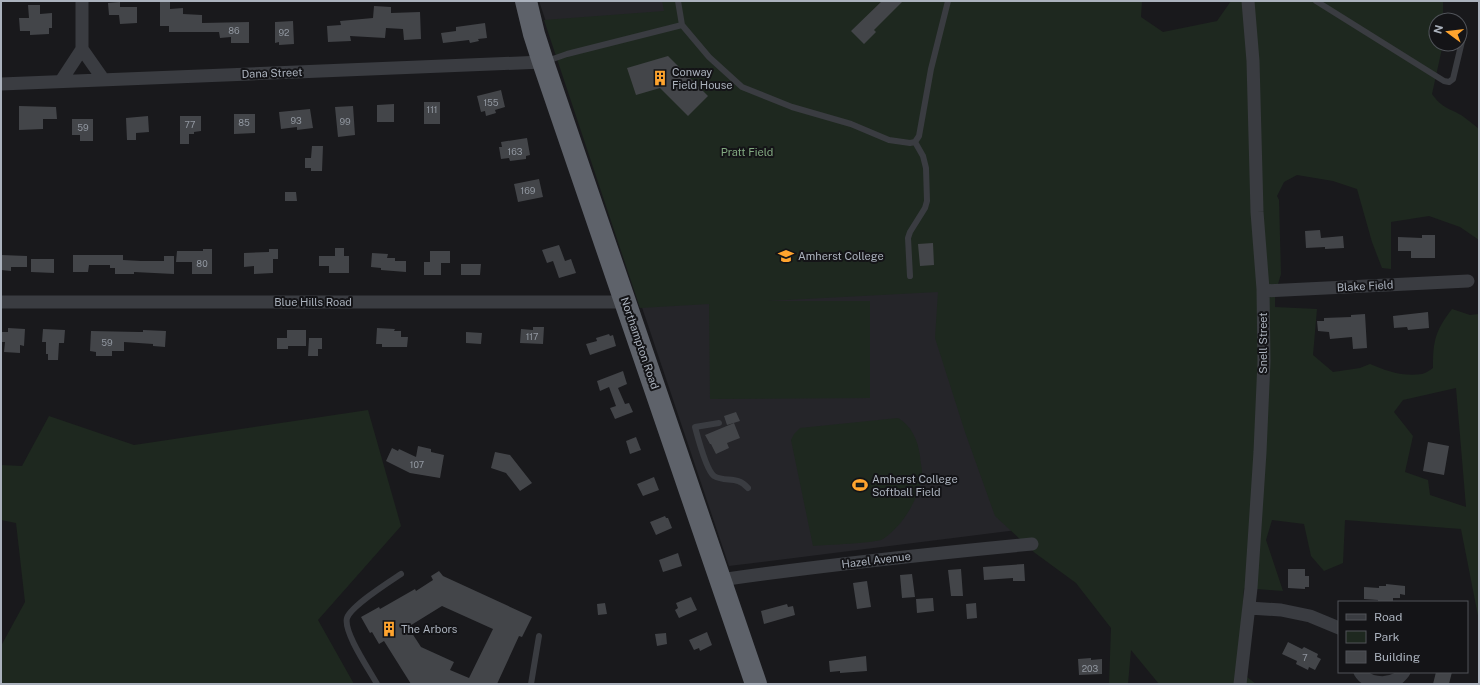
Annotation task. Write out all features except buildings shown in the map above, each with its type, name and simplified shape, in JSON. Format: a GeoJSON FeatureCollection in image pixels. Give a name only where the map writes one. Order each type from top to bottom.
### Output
{"type":"FeatureCollection","features":[{"type":"Feature","properties":{"kind":"highway","name":"Northampton Road"},"geometry":{"type":"LineString","coordinates":[[526,1],[543,62],[756,684]]}},
{"type":"Feature","properties":{"kind":"street"},"geometry":{"type":"LineString","coordinates":[[61,81],[82,49],[82,1]]}},
{"type":"Feature","properties":{"kind":"street","name":"Snell Street"},"geometry":{"type":"LineString","coordinates":[[1240,684],[1249,608],[1262,426],[1264,335],[1263,291],[1257,212],[1253,61],[1248,1]]}},
{"type":"Feature","properties":{"kind":"street"},"geometry":{"type":"LineString","coordinates":[[82,49],[103,80]]}},
{"type":"Feature","properties":{"kind":"street","name":"Dana Street"},"geometry":{"type":"LineString","coordinates":[[1,84],[543,62]]}},
{"type":"Feature","properties":{"kind":"street","name":"Blake Field"},"geometry":{"type":"LineString","coordinates":[[1263,291],[1468,281]]}},
{"type":"Feature","properties":{"kind":"street","name":"Blue Hills Road"},"geometry":{"type":"LineString","coordinates":[[1,302],[626,302]]}},
{"type":"Feature","properties":{"kind":"street","name":"Hazel Avenue"},"geometry":{"type":"LineString","coordinates":[[720,580],[781,571],[902,557],[1032,544]]}},
{"type":"Feature","properties":{"kind":"street"},"geometry":{"type":"LineString","coordinates":[[1249,608],[1281,610],[1310,616],[1338,628]]}},
{"type":"Feature","properties":{"kind":"street"},"geometry":{"type":"LineString","coordinates":[[1360,673],[1362,676],[1373,683],[1386,684],[1397,680],[1403,673]]}},
{"type":"Feature","properties":{"kind":"lane"},"geometry":{"type":"LineString","coordinates":[[678,1],[682,25],[709,57],[742,87],[792,107],[851,124],[889,140],[910,143],[915,142],[919,136],[932,69],[948,1]]}},
{"type":"Feature","properties":{"kind":"lane"},"geometry":{"type":"LineString","coordinates":[[1316,1],[1444,82],[1449,82],[1454,79],[1460,52]]}},
{"type":"Feature","properties":{"kind":"lane"},"geometry":{"type":"LineString","coordinates":[[543,62],[567,54],[682,25]]}},
{"type":"Feature","properties":{"kind":"lane"},"geometry":{"type":"LineString","coordinates":[[910,276],[908,238],[927,202],[926,168],[923,156],[915,142]]}},
{"type":"Feature","properties":{"kind":"lane"},"geometry":{"type":"LineString","coordinates":[[719,423],[695,427],[708,466],[713,475],[720,478],[743,482],[748,488]]}},
{"type":"Feature","properties":{"kind":"lane"},"geometry":{"type":"LineString","coordinates":[[377,684],[348,632],[347,618],[353,608],[401,574]]}},
{"type":"Feature","properties":{"kind":"lane"},"geometry":{"type":"LineString","coordinates":[[531,684],[538,636]]}},
{"type":"Feature","properties":{"kind":"shaded area","name":"Amherst College"},"geometry":{"type":"Polygon","coordinates":[[[539,1],[979,1],[1017,530],[729,566],[539,1]]]}},
{"type":"Feature","properties":{"kind":"green space","name":"Pratt Field"},"geometry":{"type":"Polygon","coordinates":[[[662,1],[1142,1],[1141,17],[1163,32],[1217,21],[1231,1],[1443,1],[1443,12],[1428,12],[1428,52],[1441,52],[1432,94],[1442,105],[1461,115],[1479,129],[1479,240],[1460,227],[1429,216],[1391,222],[1391,269],[1382,268],[1372,242],[1357,189],[1333,181],[1297,175],[1284,182],[1277,196],[1279,200],[1281,274],[1275,294],[1275,307],[1317,309],[1313,355],[1333,372],[1360,368],[1370,364],[1389,371],[1409,375],[1422,374],[1433,368],[1436,337],[1442,324],[1452,309],[1470,315],[1479,314],[1479,621],[1461,529],[1345,520],[1343,563],[1324,571],[1311,556],[1304,524],[1272,520],[1266,540],[1283,591],[1244,588],[1238,670],[1256,684],[1159,684],[1131,650],[1128,684],[1109,684],[1111,628],[1076,583],[1035,553],[995,516],[965,432],[935,338],[938,292],[767,301],[870,301],[870,398],[710,399],[709,304],[640,308],[544,20],[664,11],[662,1]],[[1456,388],[1403,400],[1394,412],[1413,436],[1405,472],[1428,480],[1430,495],[1466,507],[1456,388]]]}},
{"type":"Feature","properties":{"kind":"green space"},"geometry":{"type":"Polygon","coordinates":[[[368,410],[401,526],[318,620],[354,684],[1,684],[1,646],[25,602],[16,523],[1,520],[1,465],[22,466],[49,416],[134,445],[368,410]]]}},
{"type":"Feature","properties":{"kind":"green space","name":"Amherst College Softball Field"},"geometry":{"type":"Polygon","coordinates":[[[898,418],[907,425],[914,434],[919,450],[922,470],[918,491],[910,510],[897,526],[883,539],[861,543],[813,546],[791,440],[794,434],[800,428],[898,418]]]}},
{"type":"Feature","properties":{"kind":"place","name":"Conway Field House"},"geometry":{"type":"Point","coordinates":[660,78]}},
{"type":"Feature","properties":{"kind":"place","name":"Amherst College"},"geometry":{"type":"Point","coordinates":[786,256]}},
{"type":"Feature","properties":{"kind":"place","name":"Amherst College Softball Field"},"geometry":{"type":"Point","coordinates":[860,485]}},
{"type":"Feature","properties":{"kind":"place","name":"The Arbors"},"geometry":{"type":"Point","coordinates":[389,629]}}]}
